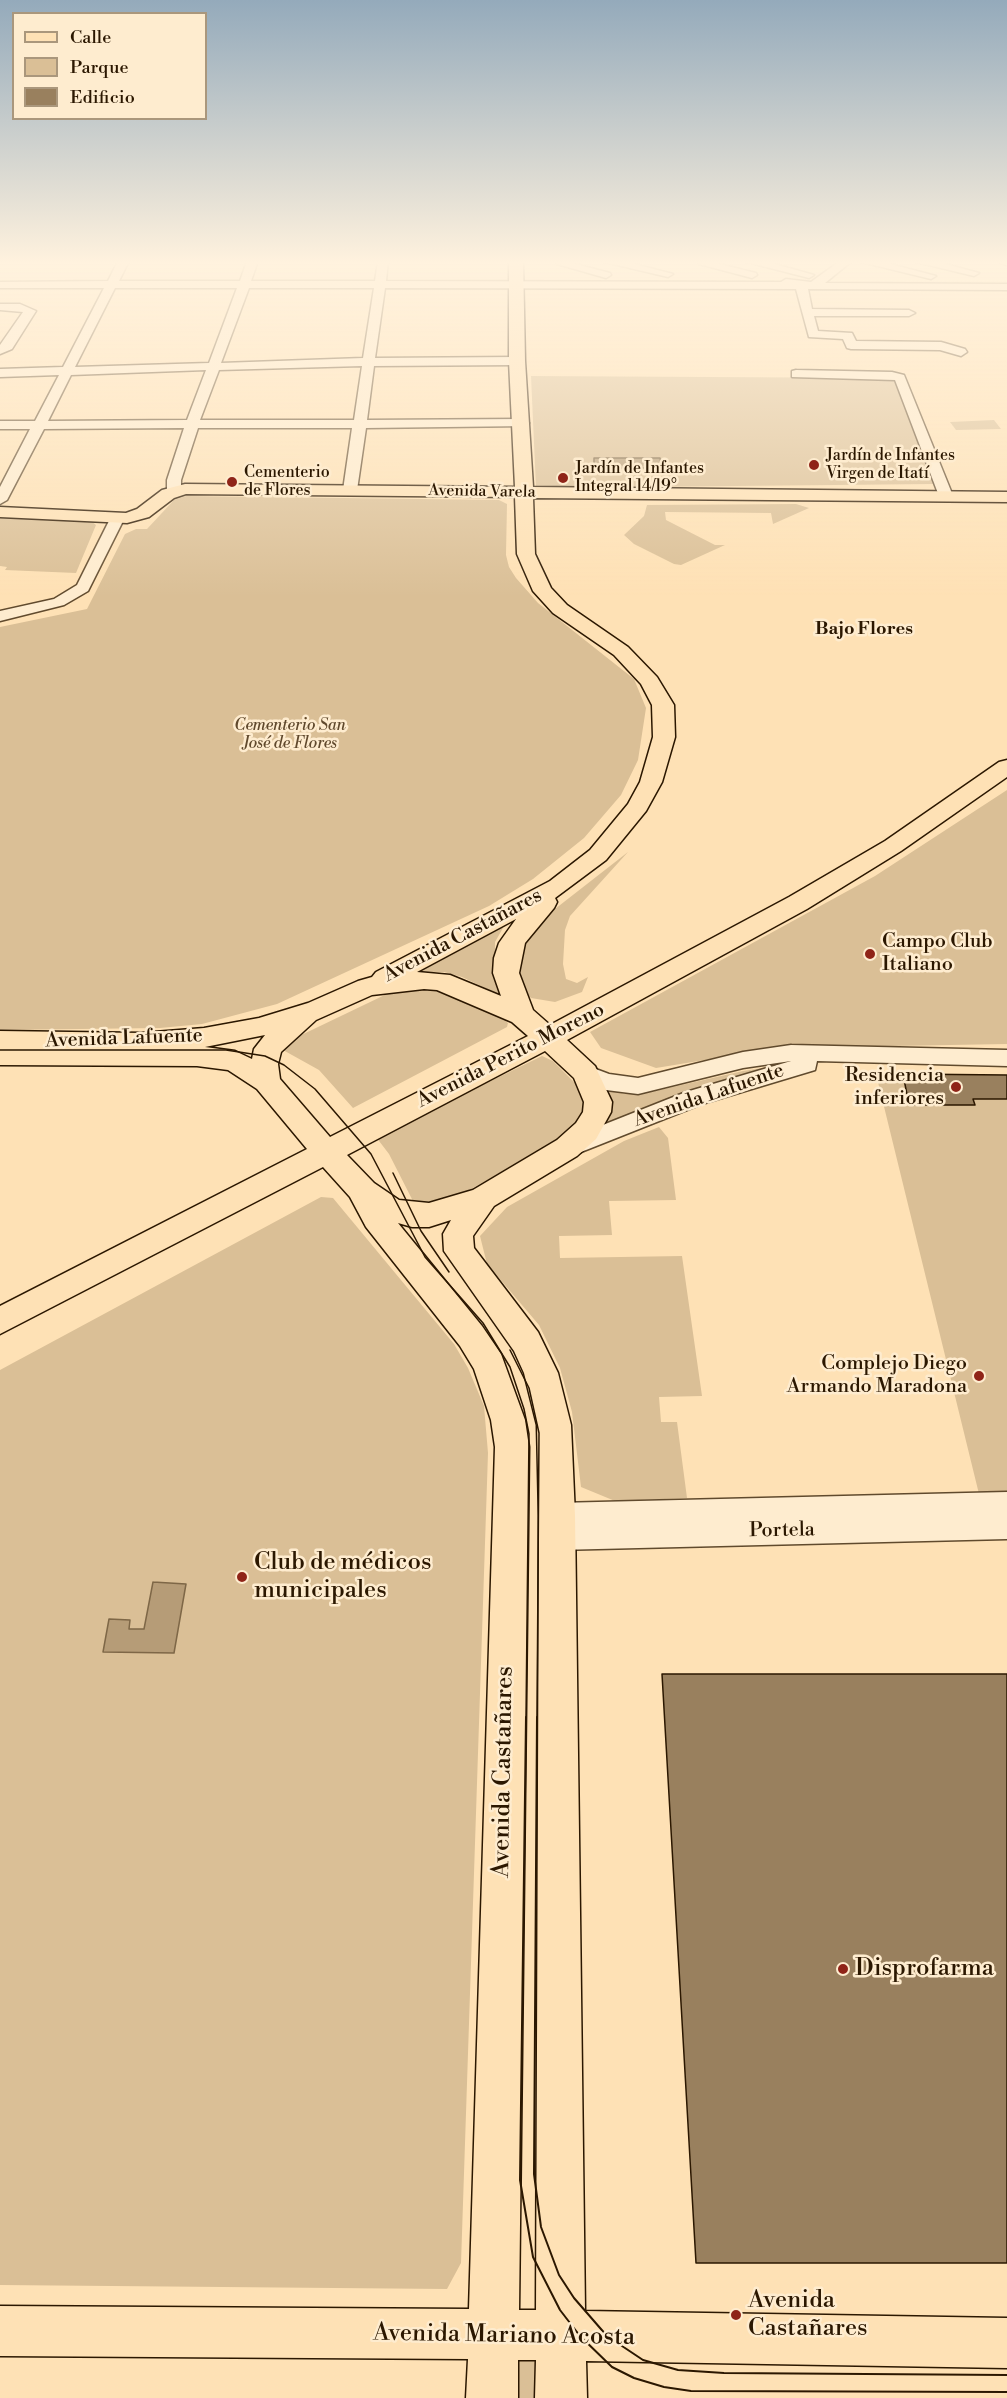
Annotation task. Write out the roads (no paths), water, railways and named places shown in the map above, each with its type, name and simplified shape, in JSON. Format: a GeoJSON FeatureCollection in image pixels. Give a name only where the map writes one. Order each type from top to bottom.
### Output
{"type":"FeatureCollection","features":[{"type":"Feature","properties":{"kind":"main road","name":"Avenida Castañares"},"geometry":{"type":"LineString","coordinates":[[518,373],[522,423],[526,554],[537,580],[550,599],[569,617],[621,651],[638,666],[658,693],[665,721],[659,757],[638,806],[598,855],[559,886],[521,929],[512,943],[507,958],[506,973],[534,1026]]}},
{"type":"Feature","properties":{"kind":"main road","name":"Avenida Varela"},"geometry":{"type":"LineString","coordinates":[[174,491],[184,489],[350,490],[1007,497]]}},
{"type":"Feature","properties":{"kind":"main road"},"geometry":{"type":"LineString","coordinates":[[0,512],[117,519],[143,513],[174,491]]}},
{"type":"Feature","properties":{"kind":"main road","name":"Avenida Perito Moreno"},"geometry":{"type":"LineString","coordinates":[[0,1321],[534,1026],[756,910],[870,846],[1007,753]]}},
{"type":"Feature","properties":{"kind":"main road","name":"Avenida Perito Moreno"},"geometry":{"type":"LineString","coordinates":[[534,1026],[798,903],[893,846],[1007,767]]}},
{"type":"Feature","properties":{"kind":"main road","name":"Avenida Castañares"},"geometry":{"type":"LineString","coordinates":[[367,987],[559,886]]}},
{"type":"Feature","properties":{"kind":"main road","name":"Avenida Lafuente"},"geometry":{"type":"LineString","coordinates":[[0,1041],[184,1041],[250,1029],[317,1010],[367,987],[424,980],[441,981],[534,1026]]}},
{"type":"Feature","properties":{"kind":"main road","name":"Avenida Lafuente"},"geometry":{"type":"LineString","coordinates":[[267,1082],[264,1064],[268,1049],[287,1030],[317,1010]]}},
{"type":"Feature","properties":{"kind":"main road"},"geometry":{"type":"LineString","coordinates":[[363,1191],[390,1209],[412,1215],[429,1215],[483,1198],[567,1148],[586,1131],[597,1112],[598,1102],[585,1072],[534,1026]]}},
{"type":"Feature","properties":{"kind":"main road","name":"Avenida Lafuente"},"geometry":{"type":"LineString","coordinates":[[0,1055],[217,1057],[235,1061],[267,1082],[319,1145],[363,1191]]}},
{"type":"Feature","properties":{"kind":"main road","name":"Avenida Perito Moreno"},"geometry":{"type":"LineString","coordinates":[[0,1299],[319,1145]]}},
{"type":"Feature","properties":{"kind":"main road","name":"Avenida Castañares"},"geometry":{"type":"LineString","coordinates":[[363,1191],[377,1219],[471,1336],[489,1364],[508,1420],[512,1447],[492,2398]]}},
{"type":"Feature","properties":{"kind":"main road"},"geometry":{"type":"LineString","coordinates":[[483,1198],[458,1234],[459,1251],[526,1342],[541,1373],[554,1425],[557,1526],[561,2398]]}},
{"type":"Feature","properties":{"kind":"main road","name":"Avenida Mariano Acosta"},"geometry":{"type":"LineString","coordinates":[[0,2331],[560,2335],[736,2340],[1007,2343]]}},
{"type":"Feature","properties":{"kind":"street"},"geometry":{"type":"LineString","coordinates":[[0,500],[67,373]]}},
{"type":"Feature","properties":{"kind":"street"},"geometry":{"type":"LineString","coordinates":[[174,491],[174,480],[192,425],[213,373]]}},
{"type":"Feature","properties":{"kind":"street"},"geometry":{"type":"LineString","coordinates":[[350,490],[366,373]]}},
{"type":"Feature","properties":{"kind":"street"},"geometry":{"type":"LineString","coordinates":[[796,374],[900,378],[946,496]]}},
{"type":"Feature","properties":{"kind":"street"},"geometry":{"type":"LineString","coordinates":[[0,425],[522,423]]}},
{"type":"Feature","properties":{"kind":"street"},"geometry":{"type":"LineString","coordinates":[[0,616],[59,602],[83,588],[117,519]]}},
{"type":"Feature","properties":{"kind":"street","name":"Avenida Lafuente"},"geometry":{"type":"LineString","coordinates":[[585,1072],[606,1082],[638,1086],[767,1056],[791,1053],[1007,1058]]}},
{"type":"Feature","properties":{"kind":"street","name":"Avenida Lafuente"},"geometry":{"type":"LineString","coordinates":[[567,1148],[648,1115],[741,1082],[853,1055]]}},
{"type":"Feature","properties":{"kind":"street","name":"Portela"},"geometry":{"type":"LineString","coordinates":[[557,1526],[1007,1505]]}},
{"type":"Feature","properties":{"kind":"street","name":"Portela"},"geometry":{"type":"LineString","coordinates":[[557,1526],[1007,1526]]}},
{"type":"Feature","properties":{"kind":"tram line"},"geometry":{"type":"LineString","coordinates":[[0,1050],[226,1050],[265,1056],[284,1065],[315,1089],[371,1154],[425,1257],[483,1323],[510,1367],[524,1409],[529,1434],[526,1718]]}},
{"type":"Feature","properties":{"kind":"tram line"},"geometry":{"type":"LineString","coordinates":[[393,1173],[421,1231],[449,1272]]}},
{"type":"Feature","properties":{"kind":"tram line"},"geometry":{"type":"LineString","coordinates":[[510,1350],[529,1388],[539,1433],[537,1718]]}},
{"type":"Feature","properties":{"kind":"tram line"},"geometry":{"type":"LineString","coordinates":[[526,1717],[520,2180],[533,2257],[560,2310],[580,2336],[612,2367],[634,2378],[664,2387],[691,2391],[1007,2392]]}},
{"type":"Feature","properties":{"kind":"tram line"},"geometry":{"type":"LineString","coordinates":[[537,1717],[534,2174],[541,2227],[559,2275],[574,2298],[607,2336],[643,2360],[678,2370],[724,2373],[1007,2375]]}},
{"type":"Feature","properties":{"kind":"place","name":"Jardín de Infantes Virgen de Itatí"},"geometry":{"type":"Point","coordinates":[814,465]}},
{"type":"Feature","properties":{"kind":"place","name":"Jardín de Infantes Integral 14/19°"},"geometry":{"type":"Point","coordinates":[563,478]}},
{"type":"Feature","properties":{"kind":"place","name":"Cementerio de Flores"},"geometry":{"type":"Point","coordinates":[232,482]}},
{"type":"Feature","properties":{"kind":"place","name":"Campo Club Italiano"},"geometry":{"type":"Point","coordinates":[870,954]}},
{"type":"Feature","properties":{"kind":"place","name":"Residencia inferiores"},"geometry":{"type":"Point","coordinates":[956,1087]}},
{"type":"Feature","properties":{"kind":"place","name":"Complejo Diego Armando Maradona"},"geometry":{"type":"Point","coordinates":[979,1376]}},
{"type":"Feature","properties":{"kind":"place","name":"Club de médicos municipales"},"geometry":{"type":"Point","coordinates":[242,1577]}},
{"type":"Feature","properties":{"kind":"place","name":"Disprofarma"},"geometry":{"type":"Point","coordinates":[843,1969]}},
{"type":"Feature","properties":{"kind":"place","name":"Avenida Castañares"},"geometry":{"type":"Point","coordinates":[736,2315]}},
{"type":"Feature","properties":{"kind":"district","name":"Bajo Flores"},"geometry":{"type":"Point","coordinates":[864,630]}},
{"type":"Feature","properties":{"kind":"park label","name":"Cementerio San José de Flores"},"geometry":{"type":"Point","coordinates":[290,735]}}]}
